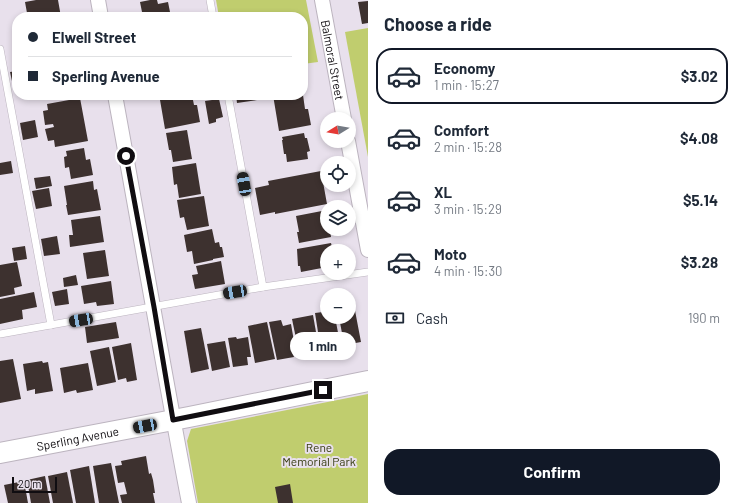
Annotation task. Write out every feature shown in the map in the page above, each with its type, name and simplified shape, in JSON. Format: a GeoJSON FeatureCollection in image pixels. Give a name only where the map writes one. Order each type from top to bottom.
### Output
{"type":"FeatureCollection","features":[{"type":"Feature","properties":{"kind":"street"},"geometry":{"type":"LineString","coordinates":[[98,0],[100,12]]}},
{"type":"Feature","properties":{"kind":"street","name":"Balmoral Street"},"geometry":{"type":"LineString","coordinates":[[322,0],[343,112]]}},
{"type":"Feature","properties":{"kind":"street"},"geometry":{"type":"LineString","coordinates":[[117,100],[189,503]]}},
{"type":"Feature","properties":{"kind":"street"},"geometry":{"type":"LineString","coordinates":[[349,148],[368,250]]}},
{"type":"Feature","properties":{"kind":"street","name":"Sperling Avenue"},"geometry":{"type":"LineString","coordinates":[[0,453],[368,382]]}},
{"type":"Feature","properties":{"kind":"lane"},"geometry":{"type":"LineString","coordinates":[[210,0],[212,12]]}},
{"type":"Feature","properties":{"kind":"lane"},"geometry":{"type":"LineString","coordinates":[[0,49],[51,325]]}},
{"type":"Feature","properties":{"kind":"lane"},"geometry":{"type":"LineString","coordinates":[[229,100],[263,287]]}},
{"type":"Feature","properties":{"kind":"lane"},"geometry":{"type":"LineString","coordinates":[[0,334],[263,287],[368,272]]}},
{"type":"Feature","properties":{"kind":"green space"},"geometry":{"type":"Polygon","coordinates":[[[216,0],[306,0],[318,62],[308,63],[308,12],[218,12],[216,0]]]}},
{"type":"Feature","properties":{"kind":"green space"},"geometry":{"type":"Polygon","coordinates":[[[368,28],[368,157],[345,32],[368,28]]]}},
{"type":"Feature","properties":{"kind":"green space","name":"Rene Memorial Park"},"geometry":{"type":"Polygon","coordinates":[[[368,394],[368,503],[198,503],[187,441],[191,429],[368,394]]]}},
{"type":"Feature","properties":{"kind":"building"},"geometry":{"type":"Polygon","coordinates":[[[36,0],[58,0],[60,12],[27,12],[25,2],[36,0]]]}},
{"type":"Feature","properties":{"kind":"building"},"geometry":{"type":"Polygon","coordinates":[[[157,0],[158,4],[168,2],[170,12],[142,12],[140,2],[157,0]]]}},
{"type":"Feature","properties":{"kind":"building"},"geometry":{"type":"Polygon","coordinates":[[[368,1],[368,23],[362,24],[358,2],[368,1]]]}},
{"type":"Feature","properties":{"kind":"building"},"geometry":{"type":"Polygon","coordinates":[[[69,100],[80,100],[88,141],[55,147],[54,140],[48,141],[45,129],[54,127],[53,124],[45,125],[43,111],[48,110],[47,104],[69,100]]]}},
{"type":"Feature","properties":{"kind":"building"},"geometry":{"type":"Polygon","coordinates":[[[160,100],[193,100],[194,105],[197,105],[200,122],[165,129],[160,100]]]}},
{"type":"Feature","properties":{"kind":"building"},"geometry":{"type":"Polygon","coordinates":[[[219,100],[223,117],[216,119],[216,122],[209,124],[205,101],[219,100]]]}},
{"type":"Feature","properties":{"kind":"building"},"geometry":{"type":"Polygon","coordinates":[[[237,100],[257,100],[237,103],[237,100]]]}},
{"type":"Feature","properties":{"kind":"building"},"geometry":{"type":"Polygon","coordinates":[[[274,100],[304,100],[305,109],[308,109],[311,125],[279,131],[274,100]]]}},
{"type":"Feature","properties":{"kind":"building"},"geometry":{"type":"Polygon","coordinates":[[[35,120],[38,137],[23,140],[20,123],[35,120]]]}},
{"type":"Feature","properties":{"kind":"building"},"geometry":{"type":"Polygon","coordinates":[[[187,130],[192,159],[173,162],[166,133],[187,130]]]}},
{"type":"Feature","properties":{"kind":"building"},"geometry":{"type":"Polygon","coordinates":[[[304,133],[305,138],[307,138],[310,151],[307,152],[308,159],[287,162],[286,154],[284,154],[282,137],[304,133]]]}},
{"type":"Feature","properties":{"kind":"building"},"geometry":{"type":"Polygon","coordinates":[[[84,148],[86,160],[90,159],[93,175],[71,179],[69,167],[65,168],[64,157],[67,156],[66,151],[84,148]]]}},
{"type":"Feature","properties":{"kind":"building"},"geometry":{"type":"Polygon","coordinates":[[[11,161],[13,173],[0,175],[0,163],[11,161]]]}},
{"type":"Feature","properties":{"kind":"building"},"geometry":{"type":"Polygon","coordinates":[[[196,163],[201,194],[179,198],[177,184],[174,185],[172,167],[196,163]]]}},
{"type":"Feature","properties":{"kind":"building"},"geometry":{"type":"Polygon","coordinates":[[[320,171],[320,192],[325,192],[326,200],[320,200],[320,205],[275,214],[275,212],[260,215],[255,188],[269,185],[268,181],[320,171]]]}},
{"type":"Feature","properties":{"kind":"building"},"geometry":{"type":"Polygon","coordinates":[[[50,176],[52,186],[36,189],[34,178],[50,176]]]}},
{"type":"Feature","properties":{"kind":"building"},"geometry":{"type":"Polygon","coordinates":[[[93,181],[94,190],[97,189],[101,210],[68,215],[64,186],[93,181]]]}},
{"type":"Feature","properties":{"kind":"building"},"geometry":{"type":"Polygon","coordinates":[[[49,188],[52,206],[36,209],[32,191],[49,188]]]}},
{"type":"Feature","properties":{"kind":"building"},"geometry":{"type":"Polygon","coordinates":[[[204,196],[209,226],[187,230],[184,217],[180,218],[177,200],[204,196]]]}},
{"type":"Feature","properties":{"kind":"building"},"geometry":{"type":"Polygon","coordinates":[[[320,211],[320,236],[331,237],[299,243],[297,232],[299,232],[296,216],[320,211]]]}},
{"type":"Feature","properties":{"kind":"building"},"geometry":{"type":"Polygon","coordinates":[[[100,216],[104,242],[70,247],[69,235],[73,235],[71,220],[100,216]]]}},
{"type":"Feature","properties":{"kind":"building"},"geometry":{"type":"Polygon","coordinates":[[[212,229],[215,243],[219,242],[220,247],[222,247],[224,257],[194,264],[192,251],[187,252],[184,235],[212,229]]]}},
{"type":"Feature","properties":{"kind":"building"},"geometry":{"type":"Polygon","coordinates":[[[57,236],[60,254],[44,256],[41,239],[57,236]]]}},
{"type":"Feature","properties":{"kind":"building"},"geometry":{"type":"Polygon","coordinates":[[[320,245],[320,268],[301,272],[300,266],[298,266],[297,249],[320,245]]]}},
{"type":"Feature","properties":{"kind":"building"},"geometry":{"type":"Polygon","coordinates":[[[25,246],[27,259],[14,261],[12,248],[25,246]]]}},
{"type":"Feature","properties":{"kind":"building"},"geometry":{"type":"Polygon","coordinates":[[[105,250],[109,276],[87,279],[83,253],[105,250]]]}},
{"type":"Feature","properties":{"kind":"building"},"geometry":{"type":"Polygon","coordinates":[[[221,261],[225,284],[195,289],[192,275],[198,274],[196,266],[221,261]]]}},
{"type":"Feature","properties":{"kind":"building"},"geometry":{"type":"Polygon","coordinates":[[[17,262],[22,286],[14,288],[15,294],[0,297],[0,265],[17,262]]]}},
{"type":"Feature","properties":{"kind":"building"},"geometry":{"type":"Polygon","coordinates":[[[76,275],[78,285],[64,287],[63,278],[76,275]]]}},
{"type":"Feature","properties":{"kind":"building"},"geometry":{"type":"Polygon","coordinates":[[[111,281],[114,304],[97,306],[96,302],[84,304],[81,286],[111,281]]]}},
{"type":"Feature","properties":{"kind":"building"},"geometry":{"type":"Polygon","coordinates":[[[67,289],[69,304],[55,306],[52,292],[67,289]]]}},
{"type":"Feature","properties":{"kind":"building"},"geometry":{"type":"Polygon","coordinates":[[[34,292],[37,307],[22,310],[23,319],[0,324],[0,299],[34,292]]]}},
{"type":"Feature","properties":{"kind":"building"},"geometry":{"type":"Polygon","coordinates":[[[320,312],[320,324],[336,324],[341,348],[339,350],[333,351],[331,349],[321,351],[315,313],[320,312]]]}},
{"type":"Feature","properties":{"kind":"building"},"geometry":{"type":"Polygon","coordinates":[[[313,315],[319,349],[299,353],[292,319],[313,315]]]}},
{"type":"Feature","properties":{"kind":"building"},"geometry":{"type":"Polygon","coordinates":[[[356,316],[361,342],[350,344],[350,342],[344,344],[340,324],[356,324],[356,316]]]}},
{"type":"Feature","properties":{"kind":"building"},"geometry":{"type":"Polygon","coordinates":[[[281,320],[283,326],[291,324],[296,353],[293,354],[294,357],[277,360],[269,322],[281,320]]]}},
{"type":"Feature","properties":{"kind":"building"},"geometry":{"type":"Polygon","coordinates":[[[116,322],[119,338],[87,343],[85,327],[116,322]]]}},
{"type":"Feature","properties":{"kind":"building"},"geometry":{"type":"Polygon","coordinates":[[[267,322],[275,359],[255,363],[248,326],[267,322]]]}},
{"type":"Feature","properties":{"kind":"building"},"geometry":{"type":"Polygon","coordinates":[[[201,328],[209,369],[191,373],[184,331],[201,328]]]}},
{"type":"Feature","properties":{"kind":"building"},"geometry":{"type":"Polygon","coordinates":[[[236,337],[237,339],[248,337],[251,357],[247,357],[248,365],[233,367],[228,338],[236,337]]]}},
{"type":"Feature","properties":{"kind":"building"},"geometry":{"type":"Polygon","coordinates":[[[225,341],[230,367],[212,371],[207,344],[225,341]]]}},
{"type":"Feature","properties":{"kind":"building"},"geometry":{"type":"Polygon","coordinates":[[[131,343],[137,380],[127,382],[126,378],[118,380],[112,347],[131,343]]]}},
{"type":"Feature","properties":{"kind":"building"},"geometry":{"type":"Polygon","coordinates":[[[109,347],[116,382],[97,386],[90,351],[109,347]]]}},
{"type":"Feature","properties":{"kind":"building"},"geometry":{"type":"Polygon","coordinates":[[[13,359],[21,399],[0,403],[0,361],[13,359]]]}},
{"type":"Feature","properties":{"kind":"building"},"geometry":{"type":"Polygon","coordinates":[[[42,361],[43,363],[48,362],[53,391],[35,394],[35,389],[27,391],[23,364],[42,361]]]}},
{"type":"Feature","properties":{"kind":"building"},"geometry":{"type":"Polygon","coordinates":[[[88,363],[93,390],[77,393],[76,390],[64,393],[60,368],[88,363]]]}},
{"type":"Feature","properties":{"kind":"building"},"geometry":{"type":"Polygon","coordinates":[[[146,456],[149,474],[151,473],[153,480],[155,503],[122,503],[120,495],[127,494],[124,482],[118,483],[115,466],[122,465],[121,461],[146,456]]]}},
{"type":"Feature","properties":{"kind":"building"},"geometry":{"type":"Polygon","coordinates":[[[111,463],[119,503],[99,503],[93,466],[111,463]]]}},
{"type":"Feature","properties":{"kind":"building"},"geometry":{"type":"Polygon","coordinates":[[[89,466],[95,503],[76,503],[70,470],[89,466]]]}},
{"type":"Feature","properties":{"kind":"building"},"geometry":{"type":"Polygon","coordinates":[[[67,472],[73,503],[53,503],[48,476],[67,472]]]}},
{"type":"Feature","properties":{"kind":"building"},"geometry":{"type":"Polygon","coordinates":[[[45,476],[50,503],[31,503],[27,480],[45,476]]]}},
{"type":"Feature","properties":{"kind":"building"},"geometry":{"type":"Polygon","coordinates":[[[24,481],[28,503],[8,503],[4,485],[24,481]]]}},
{"type":"Feature","properties":{"kind":"building"},"geometry":{"type":"Polygon","coordinates":[[[290,484],[293,503],[278,503],[275,487],[290,484]]]}},
{"type":"Feature","properties":{"kind":"route"},"geometry":{"type":"LineString","coordinates":[[126,156],[173,420],[323,390]]}}]}
